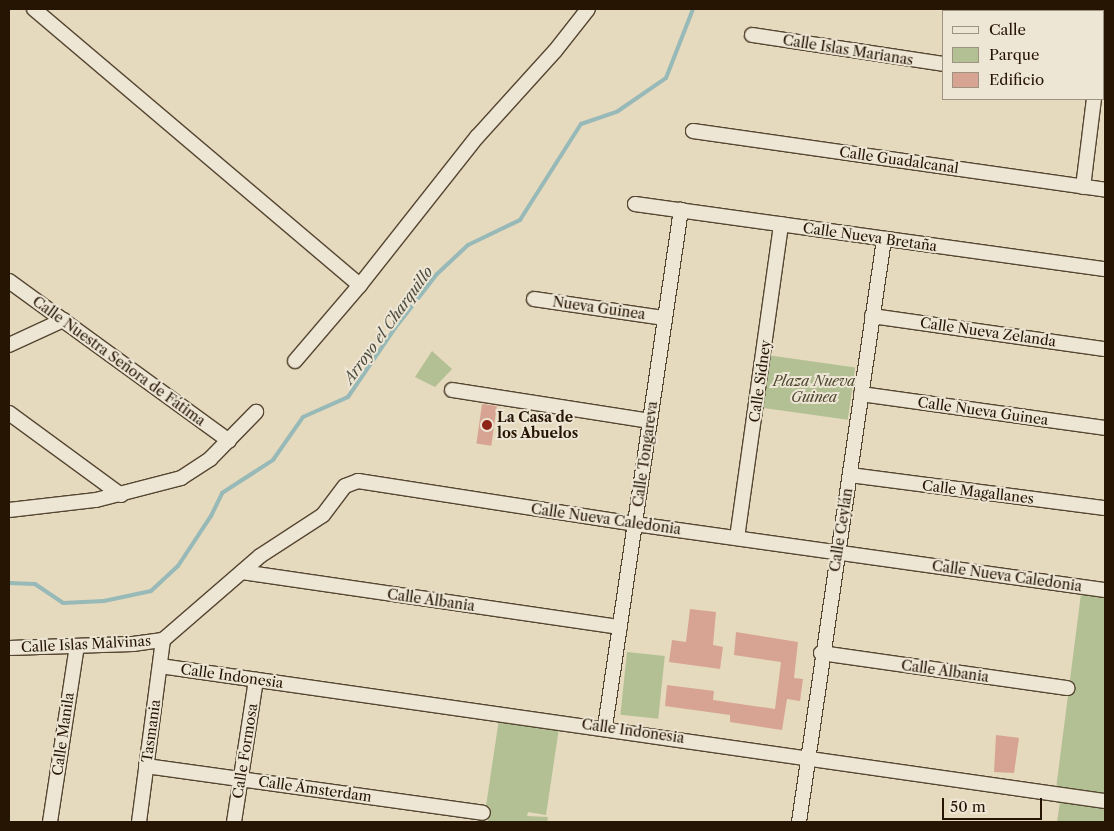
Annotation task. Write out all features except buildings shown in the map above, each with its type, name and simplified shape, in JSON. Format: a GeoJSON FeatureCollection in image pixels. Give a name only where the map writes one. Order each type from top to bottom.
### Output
{"type":"FeatureCollection","features":[{"type":"Feature","properties":{"kind":"street"},"geometry":{"type":"LineString","coordinates":[[34,9],[360,285]]}},
{"type":"Feature","properties":{"kind":"street"},"geometry":{"type":"LineString","coordinates":[[295,361],[360,285],[477,137],[555,51],[588,9]]}},
{"type":"Feature","properties":{"kind":"street","name":"Calle Islas Marianas"},"geometry":{"type":"LineString","coordinates":[[752,35],[942,64]]}},
{"type":"Feature","properties":{"kind":"street"},"geometry":{"type":"LineString","coordinates":[[1082,187],[1094,100]]}},
{"type":"Feature","properties":{"kind":"street","name":"Calle Guadalcanal"},"geometry":{"type":"LineString","coordinates":[[693,131],[1105,190]]}},
{"type":"Feature","properties":{"kind":"street","name":"Calle Nueva Bretaña"},"geometry":{"type":"LineString","coordinates":[[636,204],[1105,269]]}},
{"type":"Feature","properties":{"kind":"street","name":"Calle Tongareva"},"geometry":{"type":"LineString","coordinates":[[605,727],[681,210]]}},
{"type":"Feature","properties":{"kind":"street","name":"Calle Sidney"},"geometry":{"type":"LineString","coordinates":[[737,538],[781,224]]}},
{"type":"Feature","properties":{"kind":"street","name":"Calle Ceylán"},"geometry":{"type":"LineString","coordinates":[[798,822],[809,757],[821,653],[850,475],[884,239]]}},
{"type":"Feature","properties":{"kind":"street","name":"Calle Nuestra Señora de Fátima"},"geometry":{"type":"LineString","coordinates":[[9,281],[229,440]]}},
{"type":"Feature","properties":{"kind":"street","name":"Nueva Guinea"},"geometry":{"type":"LineString","coordinates":[[534,299],[665,318]]}},
{"type":"Feature","properties":{"kind":"street","name":"Calle Nueva Zelanda"},"geometry":{"type":"LineString","coordinates":[[872,316],[1105,349]]}},
{"type":"Feature","properties":{"kind":"street"},"geometry":{"type":"LineString","coordinates":[[9,345],[63,320]]}},
{"type":"Feature","properties":{"kind":"street"},"geometry":{"type":"LineString","coordinates":[[452,390],[650,421]]}},
{"type":"Feature","properties":{"kind":"street","name":"Calle Nueva Guinea"},"geometry":{"type":"LineString","coordinates":[[861,394],[1105,428]]}},
{"type":"Feature","properties":{"kind":"street"},"geometry":{"type":"LineString","coordinates":[[9,510],[122,495],[182,478],[229,440],[256,412]]}},
{"type":"Feature","properties":{"kind":"street"},"geometry":{"type":"LineString","coordinates":[[9,413],[122,495]]}},
{"type":"Feature","properties":{"kind":"street","name":"Calle Magallanes"},"geometry":{"type":"LineString","coordinates":[[850,475],[1105,508]]}},
{"type":"Feature","properties":{"kind":"street","name":"Calle Nueva Caledonia"},"geometry":{"type":"LineString","coordinates":[[163,640],[260,556],[323,514],[345,486],[358,481],[635,524],[1105,590]]}},
{"type":"Feature","properties":{"kind":"street","name":"Calle Albania"},"geometry":{"type":"LineString","coordinates":[[242,572],[620,628]]}},
{"type":"Feature","properties":{"kind":"street","name":"Calle Islas Malvinas"},"geometry":{"type":"LineString","coordinates":[[9,648],[77,646],[163,640]]}},
{"type":"Feature","properties":{"kind":"street","name":"Tasmania"},"geometry":{"type":"LineString","coordinates":[[139,822],[163,640]]}},
{"type":"Feature","properties":{"kind":"street","name":"Calle Manila"},"geometry":{"type":"LineString","coordinates":[[50,822],[77,646]]}},
{"type":"Feature","properties":{"kind":"street","name":"Calle Albania"},"geometry":{"type":"LineString","coordinates":[[821,653],[1068,688]]}},
{"type":"Feature","properties":{"kind":"street","name":"Calle Indonesia"},"geometry":{"type":"LineString","coordinates":[[160,666],[605,727],[1105,801]]}},
{"type":"Feature","properties":{"kind":"street","name":"Calle Formosa"},"geometry":{"type":"LineString","coordinates":[[234,822],[256,680]]}},
{"type":"Feature","properties":{"kind":"street","name":"Calle Ámsterdam"},"geometry":{"type":"LineString","coordinates":[[146,766],[483,813]]}},
{"type":"Feature","properties":{"kind":"green space"},"geometry":{"type":"Polygon","coordinates":[[[432,351],[452,369],[435,387],[415,377],[432,351]]]}},
{"type":"Feature","properties":{"kind":"green space","name":"Plaza Nueva Guinea"},"geometry":{"type":"Polygon","coordinates":[[[767,355],[855,367],[848,420],[760,407],[767,355]]]}},
{"type":"Feature","properties":{"kind":"green space"},"geometry":{"type":"Polygon","coordinates":[[[1081,594],[1105,597],[1105,796],[1056,789],[1081,594]]]}},
{"type":"Feature","properties":{"kind":"green space"},"geometry":{"type":"Polygon","coordinates":[[[627,652],[665,656],[658,719],[620,715],[627,652]]]}},
{"type":"Feature","properties":{"kind":"green space"},"geometry":{"type":"Polygon","coordinates":[[[499,719],[559,728],[546,815],[528,812],[527,816],[548,817],[547,822],[488,821],[490,807],[486,806],[499,719]]]}},
{"type":"Feature","properties":{"kind":"green space"},"geometry":{"type":"Polygon","coordinates":[[[1060,802],[1105,808],[1105,822],[1057,822],[1060,802]]]}},
{"type":"Feature","properties":{"kind":"waterway","name":"Arroyo el Charquillo"},"geometry":{"type":"LineString","coordinates":[[9,583],[35,584],[63,603],[104,601],[151,591],[178,566],[211,516],[222,493],[273,460],[303,417],[348,397],[395,328],[437,274],[468,245],[520,220],[581,124],[618,111],[666,78],[693,9]]}},
{"type":"Feature","properties":{"kind":"place","name":"La Casa de los Abuelos"},"geometry":{"type":"Point","coordinates":[487,425]}}]}
